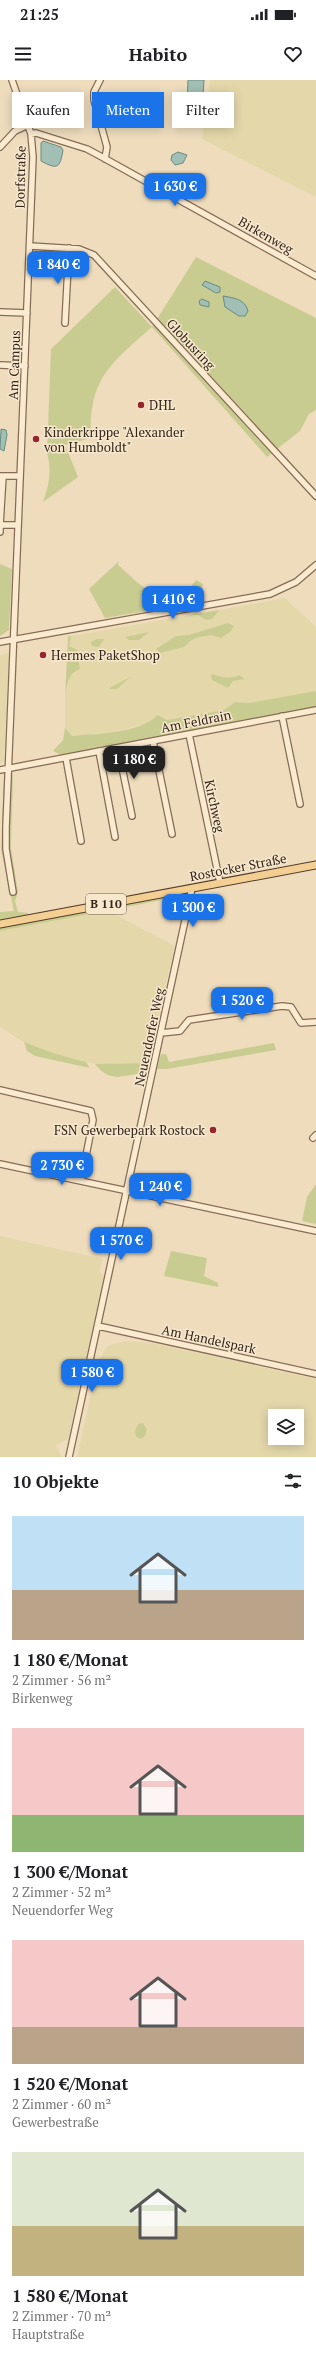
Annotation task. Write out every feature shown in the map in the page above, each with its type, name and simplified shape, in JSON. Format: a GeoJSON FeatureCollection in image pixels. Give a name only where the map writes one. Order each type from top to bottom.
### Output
{"type":"FeatureCollection","features":[{"type":"Feature","properties":{"kind":"main road","name":"Rostocker Straße"},"geometry":{"type":"LineString","coordinates":[[0,924],[316,865]]}},
{"type":"Feature","properties":{"kind":"street","name":"Dorfstraße"},"geometry":{"type":"LineString","coordinates":[[12,80],[16,92]]}},
{"type":"Feature","properties":{"kind":"street"},"geometry":{"type":"LineString","coordinates":[[100,80],[94,92],[94,100],[107,147],[106,159]]}},
{"type":"Feature","properties":{"kind":"street"},"geometry":{"type":"LineString","coordinates":[[0,147],[15,132],[22,128]]}},
{"type":"Feature","properties":{"kind":"street","name":"Dorfstraße"},"geometry":{"type":"LineString","coordinates":[[29,128],[33,157],[29,254]]}},
{"type":"Feature","properties":{"kind":"street","name":"Birkenweg"},"geometry":{"type":"LineString","coordinates":[[31,134],[36,133],[56,141],[76,145],[106,159],[316,276]]}},
{"type":"Feature","properties":{"kind":"street","name":"Globusring"},"geometry":{"type":"LineString","coordinates":[[30,246],[69,248],[87,251],[99,260],[316,496]]}},
{"type":"Feature","properties":{"kind":"street"},"geometry":{"type":"LineString","coordinates":[[65,323],[69,248]]}},
{"type":"Feature","properties":{"kind":"street","name":"Am Campus"},"geometry":{"type":"LineString","coordinates":[[13,892],[6,849],[29,254]]}},
{"type":"Feature","properties":{"kind":"street"},"geometry":{"type":"LineString","coordinates":[[67,285],[72,291]]}},
{"type":"Feature","properties":{"kind":"street"},"geometry":{"type":"LineString","coordinates":[[0,312],[27,313]]}},
{"type":"Feature","properties":{"kind":"street"},"geometry":{"type":"LineString","coordinates":[[0,365],[25,366]]}},
{"type":"Feature","properties":{"kind":"street"},"geometry":{"type":"LineString","coordinates":[[0,532],[1,476],[20,476]]}},
{"type":"Feature","properties":{"kind":"street"},"geometry":{"type":"LineString","coordinates":[[0,525],[18,526]]}},
{"type":"Feature","properties":{"kind":"street"},"geometry":{"type":"LineString","coordinates":[[0,642],[270,594],[287,588],[316,565]]}},
{"type":"Feature","properties":{"kind":"street","name":"Am Feldrain"},"geometry":{"type":"LineString","coordinates":[[0,770],[316,710]]}},
{"type":"Feature","properties":{"kind":"street"},"geometry":{"type":"LineString","coordinates":[[282,716],[300,804]]}},
{"type":"Feature","properties":{"kind":"street","name":"Kirchweg"},"geometry":{"type":"LineString","coordinates":[[189,734],[220,883]]}},
{"type":"Feature","properties":{"kind":"street"},"geometry":{"type":"LineString","coordinates":[[153,741],[172,834]]}},
{"type":"Feature","properties":{"kind":"street"},"geometry":{"type":"LineString","coordinates":[[118,748],[132,816]]}},
{"type":"Feature","properties":{"kind":"street"},"geometry":{"type":"LineString","coordinates":[[99,751],[115,837]]}},
{"type":"Feature","properties":{"kind":"street"},"geometry":{"type":"LineString","coordinates":[[66,758],[81,841]]}},
{"type":"Feature","properties":{"kind":"street","name":"Neuendorfer Weg"},"geometry":{"type":"LineString","coordinates":[[69,1457],[128,1191],[192,888]]}},
{"type":"Feature","properties":{"kind":"street"},"geometry":{"type":"LineString","coordinates":[[161,1033],[180,1031],[189,1020],[282,1006],[291,1006],[301,1023],[316,1022]]}},
{"type":"Feature","properties":{"kind":"street"},"geometry":{"type":"LineString","coordinates":[[0,1090],[91,1112],[94,1120],[81,1181]]}},
{"type":"Feature","properties":{"kind":"street"},"geometry":{"type":"LineString","coordinates":[[0,1164],[316,1231]]}},
{"type":"Feature","properties":{"kind":"street","name":"Am Handelspark"},"geometry":{"type":"LineString","coordinates":[[98,1326],[316,1374]]}},
{"type":"Feature","properties":{"kind":"shaded area"},"geometry":{"type":"Polygon","coordinates":[[[210,80],[316,80],[316,197],[202,139],[203,128],[234,128],[234,92],[208,92],[210,80]]]}},
{"type":"Feature","properties":{"kind":"shaded area"},"geometry":{"type":"Polygon","coordinates":[[[285,598],[316,627],[316,691],[249,703],[235,702],[224,710],[167,720],[158,715],[150,722],[117,731],[72,736],[65,729],[65,698],[69,679],[73,673],[80,669],[79,657],[69,646],[71,636],[185,616],[202,616],[219,610],[285,598]]]}},
{"type":"Feature","properties":{"kind":"shaded area"},"geometry":{"type":"Polygon","coordinates":[[[9,653],[4,762],[0,763],[0,655],[9,653]]]}},
{"type":"Feature","properties":{"kind":"shaded area"},"geometry":{"type":"Polygon","coordinates":[[[106,910],[175,946],[147,1063],[95,1064],[53,1053],[24,1042],[0,1027],[0,931],[106,910]]]}},
{"type":"Feature","properties":{"kind":"shaded area"},"geometry":{"type":"Polygon","coordinates":[[[0,1236],[103,1259],[99,1271],[104,1277],[68,1439],[56,1445],[62,1457],[0,1457],[0,1236]]]}},
{"type":"Feature","properties":{"kind":"shaded area"},"geometry":{"type":"Polygon","coordinates":[[[126,1341],[152,1343],[316,1379],[316,1457],[77,1457],[98,1363],[105,1349],[110,1345],[126,1341]]]}},
{"type":"Feature","properties":{"kind":"green space"},"geometry":{"type":"Polygon","coordinates":[[[196,257],[316,318],[316,410],[309,414],[300,431],[267,457],[152,327],[196,257]]]}},
{"type":"Feature","properties":{"kind":"green space"},"geometry":{"type":"Polygon","coordinates":[[[115,287],[152,327],[114,362],[98,386],[91,418],[91,438],[65,445],[78,477],[43,502],[50,472],[47,453],[51,349],[115,287]]]}},
{"type":"Feature","properties":{"kind":"green space"},"geometry":{"type":"Polygon","coordinates":[[[119,561],[118,565],[138,583],[169,605],[180,601],[196,580],[203,584],[199,602],[105,618],[89,589],[119,561]]]}},
{"type":"Feature","properties":{"kind":"green space"},"geometry":{"type":"Polygon","coordinates":[[[0,564],[12,569],[9,630],[0,636],[0,564]]]}},
{"type":"Feature","properties":{"kind":"green space"},"geometry":{"type":"Polygon","coordinates":[[[219,610],[212,619],[206,620],[198,615],[185,616],[219,610]]]}},
{"type":"Feature","properties":{"kind":"green space"},"geometry":{"type":"Polygon","coordinates":[[[228,623],[234,626],[230,632],[221,638],[211,635],[199,637],[193,639],[184,647],[160,653],[156,649],[176,636],[189,635],[228,623]]]}},
{"type":"Feature","properties":{"kind":"green space"},"geometry":{"type":"Polygon","coordinates":[[[149,632],[139,640],[129,640],[125,637],[149,632]]]}},
{"type":"Feature","properties":{"kind":"green space"},"geometry":{"type":"Polygon","coordinates":[[[68,636],[71,636],[69,646],[77,650],[80,669],[70,677],[65,698],[68,636]]]}},
{"type":"Feature","properties":{"kind":"green space"},"geometry":{"type":"Polygon","coordinates":[[[97,639],[104,639],[99,647],[92,646],[91,642],[97,639]]]}},
{"type":"Feature","properties":{"kind":"green space"},"geometry":{"type":"Polygon","coordinates":[[[213,674],[226,678],[239,675],[245,679],[233,681],[228,688],[212,680],[211,676],[213,674]]]}},
{"type":"Feature","properties":{"kind":"green space"},"geometry":{"type":"Polygon","coordinates":[[[130,677],[117,689],[108,689],[130,677]]]}},
{"type":"Feature","properties":{"kind":"green space"},"geometry":{"type":"Polygon","coordinates":[[[316,691],[316,709],[65,757],[53,751],[63,740],[65,728],[72,736],[117,732],[140,726],[158,715],[167,720],[224,710],[235,702],[249,703],[316,691]]]}},
{"type":"Feature","properties":{"kind":"green space"},"geometry":{"type":"Polygon","coordinates":[[[13,775],[11,848],[18,892],[15,901],[18,912],[28,913],[27,916],[0,921],[0,912],[14,911],[1,849],[4,776],[13,775]]]}},
{"type":"Feature","properties":{"kind":"green space"},"geometry":{"type":"Polygon","coordinates":[[[186,892],[189,895],[0,931],[0,927],[186,892]]]}},
{"type":"Feature","properties":{"kind":"green space"},"geometry":{"type":"Polygon","coordinates":[[[24,1042],[53,1053],[86,1062],[90,1068],[35,1056],[27,1051],[24,1042]]]}},
{"type":"Feature","properties":{"kind":"green space"},"geometry":{"type":"Polygon","coordinates":[[[274,1043],[276,1050],[167,1069],[157,1069],[161,1054],[166,1054],[169,1062],[274,1043]]]}},
{"type":"Feature","properties":{"kind":"green space"},"geometry":{"type":"Polygon","coordinates":[[[147,1063],[147,1072],[118,1077],[106,1074],[95,1064],[147,1063]]]}},
{"type":"Feature","properties":{"kind":"green space"},"geometry":{"type":"Polygon","coordinates":[[[316,1184],[316,1224],[302,1221],[307,1197],[316,1184]]]}},
{"type":"Feature","properties":{"kind":"green space"},"geometry":{"type":"Polygon","coordinates":[[[171,1251],[207,1258],[204,1276],[218,1283],[218,1287],[164,1276],[171,1251]]]}},
{"type":"Feature","properties":{"kind":"green space"},"geometry":{"type":"Polygon","coordinates":[[[143,1423],[147,1430],[145,1436],[141,1439],[136,1437],[135,1431],[138,1424],[143,1423]]]}},
{"type":"Feature","properties":{"kind":"water"},"geometry":{"type":"Polygon","coordinates":[[[188,80],[204,80],[203,92],[188,92],[188,80]]]}},
{"type":"Feature","properties":{"kind":"water"},"geometry":{"type":"Polygon","coordinates":[[[43,141],[61,147],[63,150],[61,161],[57,166],[51,166],[41,161],[41,143],[43,141]]]}},
{"type":"Feature","properties":{"kind":"water"},"geometry":{"type":"Polygon","coordinates":[[[178,152],[187,155],[183,163],[175,165],[171,160],[172,155],[178,152]]]}},
{"type":"Feature","properties":{"kind":"water"},"geometry":{"type":"Polygon","coordinates":[[[205,281],[220,287],[220,292],[216,293],[202,285],[205,281]]]}},
{"type":"Feature","properties":{"kind":"water"},"geometry":{"type":"Polygon","coordinates":[[[223,296],[242,302],[247,307],[248,311],[245,316],[239,316],[225,307],[223,296]]]}},
{"type":"Feature","properties":{"kind":"water"},"geometry":{"type":"Polygon","coordinates":[[[202,299],[209,302],[209,307],[200,305],[199,301],[202,299]]]}},
{"type":"Feature","properties":{"kind":"water"},"geometry":{"type":"Polygon","coordinates":[[[1,429],[6,430],[7,435],[4,451],[0,449],[1,429]]]}},
{"type":"Feature","properties":{"kind":"place","name":"DHL"},"geometry":{"type":"Point","coordinates":[141,405]}},
{"type":"Feature","properties":{"kind":"place","name":"Kinderkrippe \"Alexander von Humboldt\""},"geometry":{"type":"Point","coordinates":[36,439]}},
{"type":"Feature","properties":{"kind":"place","name":"Hermes PaketShop"},"geometry":{"type":"Point","coordinates":[43,655]}},
{"type":"Feature","properties":{"kind":"place","name":"FSN Gewerbepark Rostock"},"geometry":{"type":"Point","coordinates":[213,1130]}}]}
